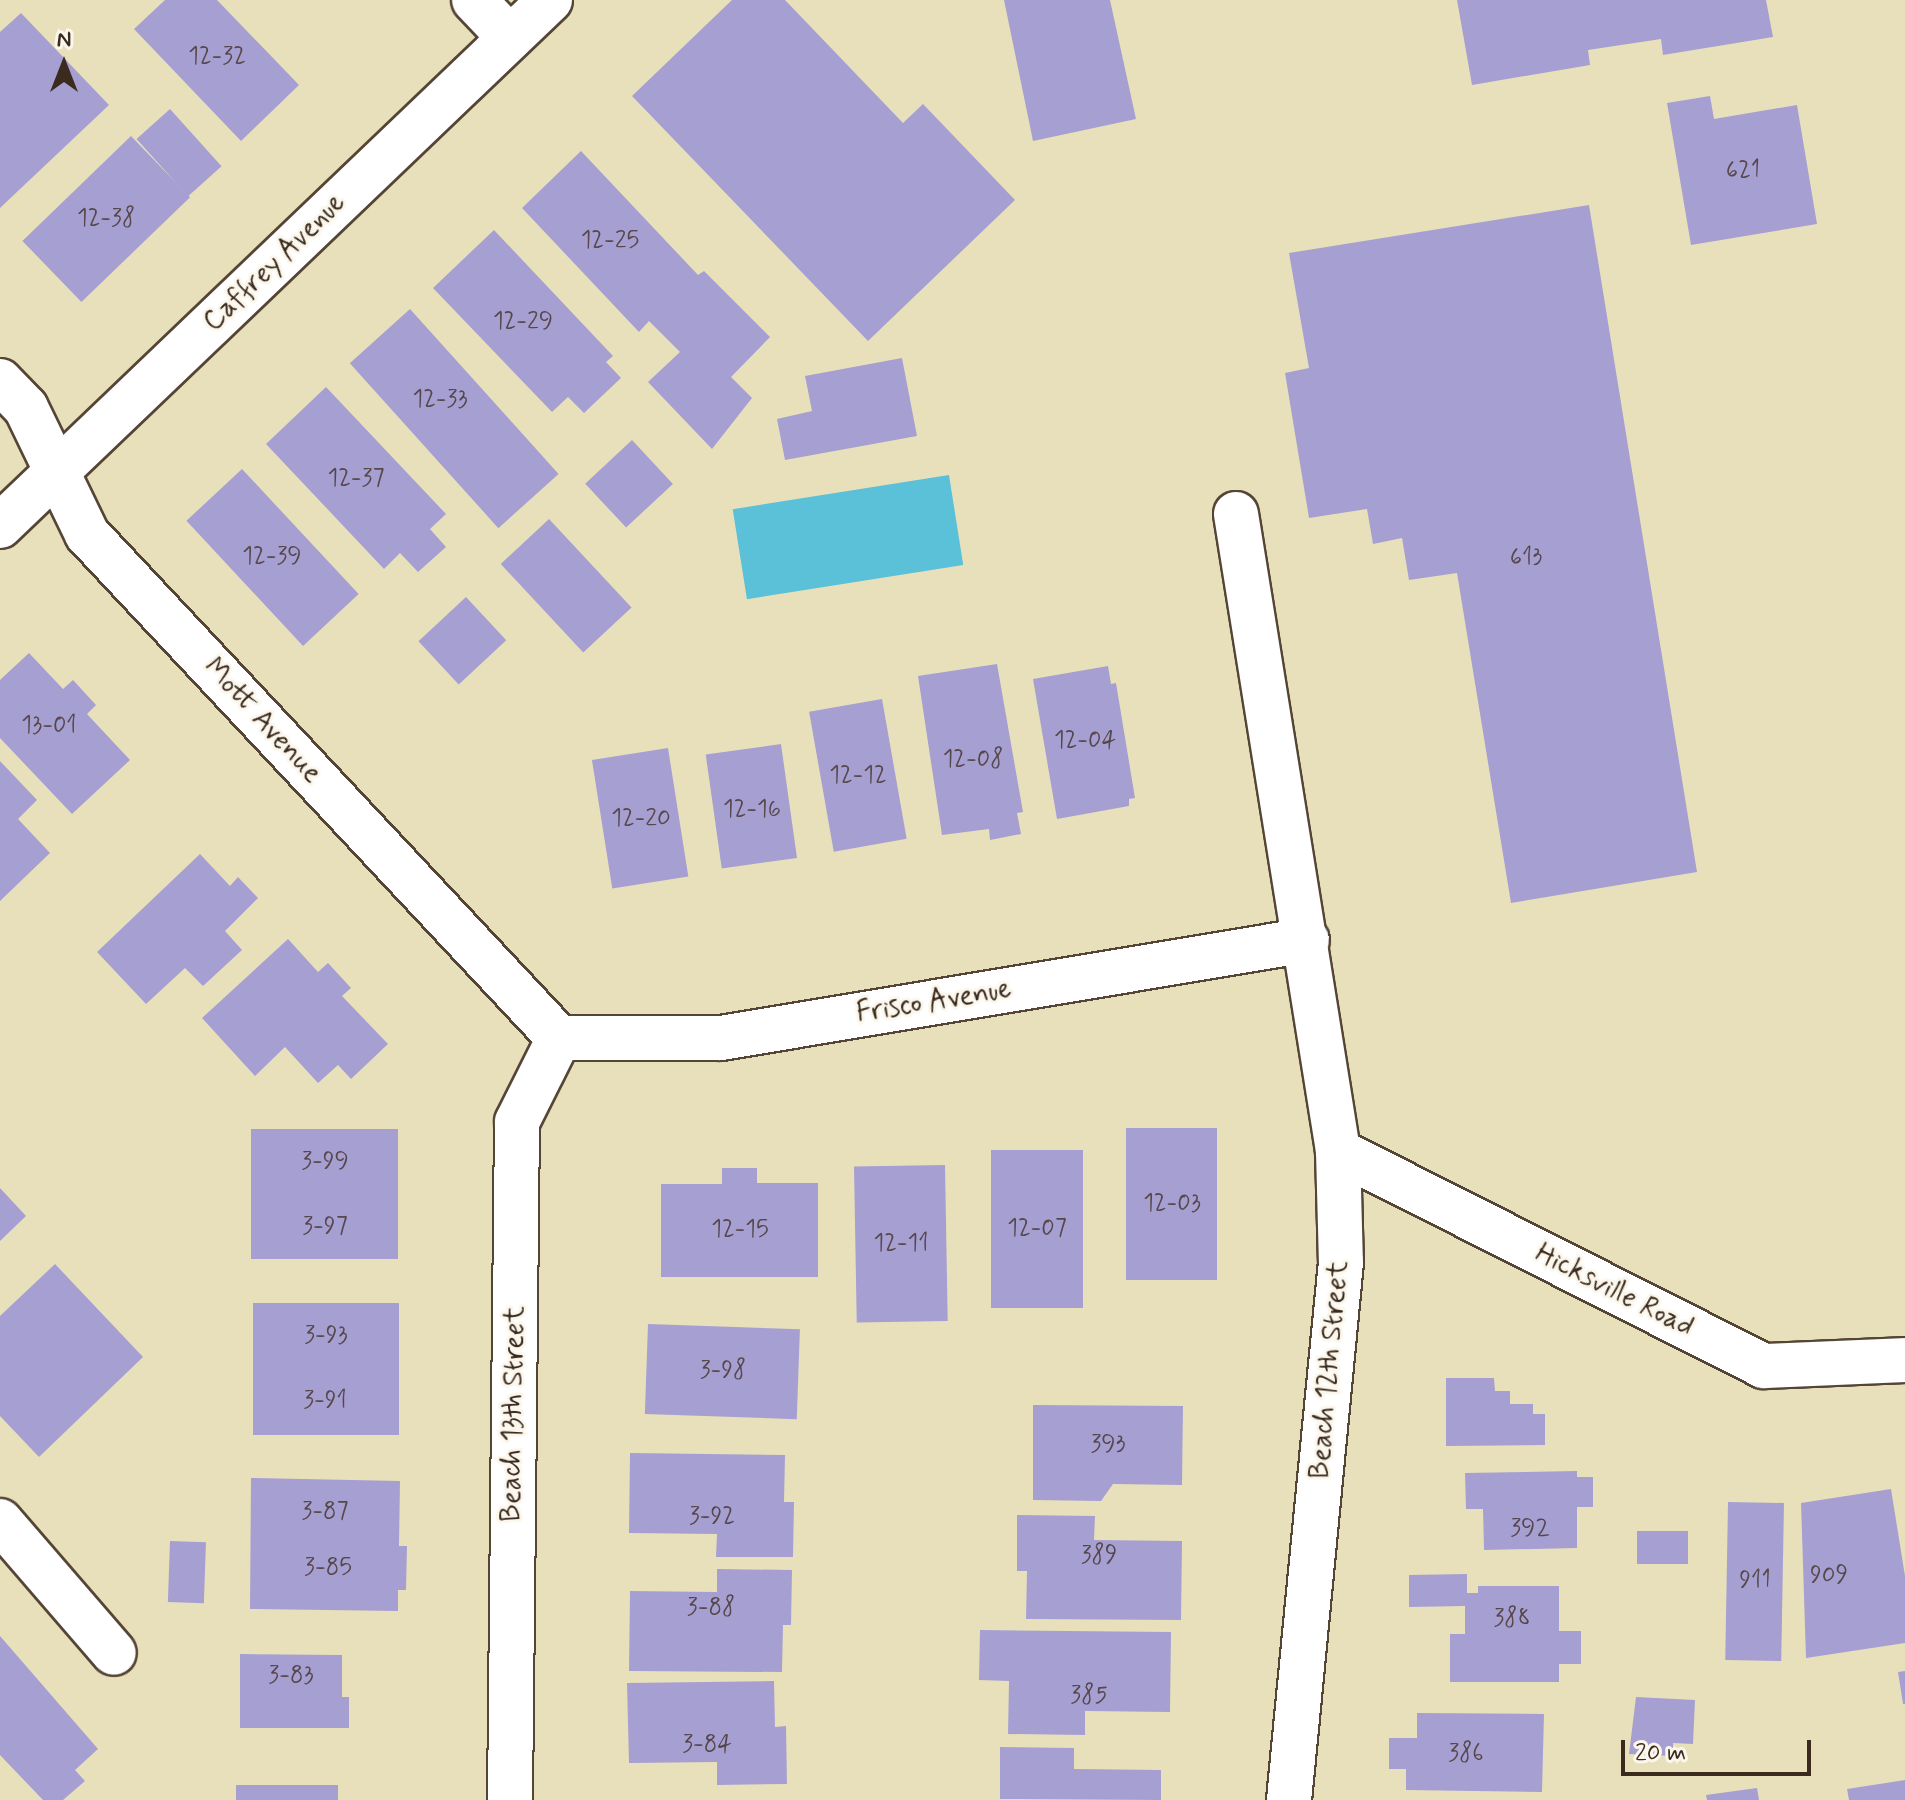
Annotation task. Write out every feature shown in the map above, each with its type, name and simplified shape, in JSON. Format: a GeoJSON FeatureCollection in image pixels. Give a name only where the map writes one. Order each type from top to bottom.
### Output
{"type":"FeatureCollection","features":[{"type":"Feature","properties":{"kind":"street"},"geometry":{"type":"LineString","coordinates":[[474,0],[510,38]]}},
{"type":"Feature","properties":{"kind":"street","name":"Caffrey Avenue"},"geometry":{"type":"LineString","coordinates":[[0,526],[550,0]]}},
{"type":"Feature","properties":{"kind":"street","name":"Mott Avenue"},"geometry":{"type":"LineString","coordinates":[[0,381],[26,408],[87,534],[559,1038]]}},
{"type":"Feature","properties":{"kind":"street","name":"Beach 12th Street"},"geometry":{"type":"LineString","coordinates":[[1236,514],[1307,940],[1338,1151],[1341,1262],[1289,1800]]}},
{"type":"Feature","properties":{"kind":"street","name":"Frisco Avenue"},"geometry":{"type":"LineString","coordinates":[[559,1038],[721,1038],[1307,940]]}},
{"type":"Feature","properties":{"kind":"street","name":"Beach 13th Street"},"geometry":{"type":"LineString","coordinates":[[510,1800],[517,1122],[559,1038]]}},
{"type":"Feature","properties":{"kind":"street","name":"Hicksville Road"},"geometry":{"type":"LineString","coordinates":[[1338,1151],[1764,1366],[1905,1360]]}},
{"type":"Feature","properties":{"kind":"street"},"geometry":{"type":"LineString","coordinates":[[0,1521],[114,1653]]}},
{"type":"Feature","properties":{"kind":"water"},"geometry":{"type":"Polygon","coordinates":[[[949,475],[963,565],[747,599],[733,509],[949,475]]]}},
{"type":"Feature","properties":{"kind":"building"},"geometry":{"type":"Polygon","coordinates":[[[165,0],[217,0],[299,85],[241,141],[134,29],[165,0]]]}},
{"type":"Feature","properties":{"kind":"building"},"geometry":{"type":"Polygon","coordinates":[[[732,0],[785,0],[903,123],[923,104],[1015,200],[868,341],[632,96],[732,0]]]}},
{"type":"Feature","properties":{"kind":"building"},"geometry":{"type":"Polygon","coordinates":[[[1004,0],[1110,0],[1136,119],[1033,141],[1004,0]]]}},
{"type":"Feature","properties":{"kind":"building"},"geometry":{"type":"Polygon","coordinates":[[[1457,0],[1766,0],[1773,37],[1663,55],[1661,39],[1588,50],[1590,65],[1472,85],[1457,0]]]}},
{"type":"Feature","properties":{"kind":"building"},"geometry":{"type":"Polygon","coordinates":[[[21,13],[109,105],[0,208],[0,32],[21,13]]]}},
{"type":"Feature","properties":{"kind":"building"},"geometry":{"type":"Polygon","coordinates":[[[1710,96],[1714,119],[1797,105],[1817,224],[1691,245],[1667,103],[1710,96]]]}},
{"type":"Feature","properties":{"kind":"building"},"geometry":{"type":"Polygon","coordinates":[[[170,109],[222,166],[188,196],[137,139],[170,109]]]}},
{"type":"Feature","properties":{"kind":"building"},"geometry":{"type":"Polygon","coordinates":[[[131,136],[190,197],[81,302],[22,241],[131,136]]]}},
{"type":"Feature","properties":{"kind":"building"},"geometry":{"type":"Polygon","coordinates":[[[581,151],[698,275],[704,271],[770,337],[731,377],[752,398],[712,449],[648,382],[680,352],[649,321],[639,332],[522,208],[581,151]]]}},
{"type":"Feature","properties":{"kind":"building"},"geometry":{"type":"Polygon","coordinates":[[[1589,205],[1697,872],[1511,903],[1457,573],[1409,580],[1402,538],[1373,544],[1367,509],[1309,518],[1285,373],[1309,368],[1289,253],[1589,205]]]}},
{"type":"Feature","properties":{"kind":"building"},"geometry":{"type":"Polygon","coordinates":[[[494,230],[613,356],[606,362],[621,378],[584,413],[568,397],[552,412],[433,288],[494,230]]]}},
{"type":"Feature","properties":{"kind":"building"},"geometry":{"type":"Polygon","coordinates":[[[410,309],[559,474],[498,528],[350,363],[410,309]]]}},
{"type":"Feature","properties":{"kind":"building"},"geometry":{"type":"Polygon","coordinates":[[[902,358],[917,436],[785,460],[777,419],[812,411],[805,376],[902,358]]]}},
{"type":"Feature","properties":{"kind":"building"},"geometry":{"type":"Polygon","coordinates":[[[326,387],[446,514],[430,529],[446,547],[418,572],[400,553],[384,569],[266,444],[326,387]]]}},
{"type":"Feature","properties":{"kind":"building"},"geometry":{"type":"Polygon","coordinates":[[[632,440],[673,484],[626,528],[585,484],[632,440]]]}},
{"type":"Feature","properties":{"kind":"building"},"geometry":{"type":"Polygon","coordinates":[[[242,469],[359,594],[303,646],[186,521],[242,469]]]}},
{"type":"Feature","properties":{"kind":"building"},"geometry":{"type":"Polygon","coordinates":[[[549,519],[632,607],[583,653],[501,564],[549,519]]]}},
{"type":"Feature","properties":{"kind":"building"},"geometry":{"type":"Polygon","coordinates":[[[466,597],[506,640],[459,684],[418,641],[466,597]]]}},
{"type":"Feature","properties":{"kind":"building"},"geometry":{"type":"Polygon","coordinates":[[[29,653],[63,689],[73,680],[96,705],[87,714],[130,760],[72,814],[0,738],[0,680],[29,653]]]}},
{"type":"Feature","properties":{"kind":"building"},"geometry":{"type":"Polygon","coordinates":[[[997,664],[1023,812],[1017,813],[1021,834],[990,840],[989,829],[942,835],[918,676],[997,664]]]}},
{"type":"Feature","properties":{"kind":"building"},"geometry":{"type":"Polygon","coordinates":[[[1108,666],[1111,684],[1116,683],[1135,798],[1129,799],[1129,806],[1057,819],[1033,679],[1108,666]]]}},
{"type":"Feature","properties":{"kind":"building"},"geometry":{"type":"Polygon","coordinates":[[[882,699],[907,839],[834,852],[809,712],[882,699]]]}},
{"type":"Feature","properties":{"kind":"building"},"geometry":{"type":"Polygon","coordinates":[[[781,744],[797,858],[722,868],[706,755],[781,744]]]}},
{"type":"Feature","properties":{"kind":"building"},"geometry":{"type":"Polygon","coordinates":[[[668,748],[688,876],[612,888],[592,760],[668,748]]]}},
{"type":"Feature","properties":{"kind":"building"},"geometry":{"type":"Polygon","coordinates":[[[0,761],[37,800],[18,819],[50,853],[0,901],[0,761]]]}},
{"type":"Feature","properties":{"kind":"building"},"geometry":{"type":"Polygon","coordinates":[[[200,854],[230,886],[238,877],[258,898],[225,931],[242,950],[203,986],[185,968],[146,1004],[97,952],[200,854]]]}},
{"type":"Feature","properties":{"kind":"building"},"geometry":{"type":"Polygon","coordinates":[[[288,939],[318,972],[328,963],[351,988],[342,996],[388,1044],[351,1079],[338,1065],[318,1083],[285,1047],[255,1076],[202,1018],[288,939]]]}},
{"type":"Feature","properties":{"kind":"building"},"geometry":{"type":"Polygon","coordinates":[[[1126,1128],[1217,1128],[1217,1280],[1126,1280],[1126,1128]]]}},
{"type":"Feature","properties":{"kind":"building"},"geometry":{"type":"Polygon","coordinates":[[[251,1129],[398,1129],[398,1259],[251,1259],[251,1129]]]}},
{"type":"Feature","properties":{"kind":"building"},"geometry":{"type":"Polygon","coordinates":[[[991,1150],[1083,1150],[1083,1308],[991,1308],[991,1150]]]}},
{"type":"Feature","properties":{"kind":"building"},"geometry":{"type":"Polygon","coordinates":[[[945,1165],[948,1321],[857,1323],[854,1167],[945,1165]]]}},
{"type":"Feature","properties":{"kind":"building"},"geometry":{"type":"Polygon","coordinates":[[[722,1168],[757,1168],[757,1183],[818,1183],[818,1277],[661,1277],[661,1184],[722,1184],[722,1168]]]}},
{"type":"Feature","properties":{"kind":"building"},"geometry":{"type":"Polygon","coordinates":[[[0,1188],[26,1216],[0,1241],[0,1188]]]}},
{"type":"Feature","properties":{"kind":"building"},"geometry":{"type":"Polygon","coordinates":[[[55,1264],[143,1357],[39,1457],[0,1416],[0,1316],[55,1264]]]}},
{"type":"Feature","properties":{"kind":"building"},"geometry":{"type":"Polygon","coordinates":[[[253,1303],[399,1303],[399,1435],[253,1435],[253,1303]]]}},
{"type":"Feature","properties":{"kind":"building"},"geometry":{"type":"Polygon","coordinates":[[[648,1324],[800,1329],[797,1419],[645,1414],[648,1324]]]}},
{"type":"Feature","properties":{"kind":"building"},"geometry":{"type":"Polygon","coordinates":[[[1446,1378],[1494,1378],[1495,1391],[1510,1391],[1510,1404],[1533,1404],[1533,1414],[1545,1414],[1545,1445],[1446,1446],[1446,1378]]]}},
{"type":"Feature","properties":{"kind":"building"},"geometry":{"type":"Polygon","coordinates":[[[1033,1405],[1183,1406],[1182,1485],[1113,1484],[1101,1501],[1033,1500],[1033,1405]]]}},
{"type":"Feature","properties":{"kind":"building"},"geometry":{"type":"Polygon","coordinates":[[[630,1453],[785,1455],[784,1502],[794,1502],[793,1557],[716,1557],[717,1534],[629,1533],[630,1453]]]}},
{"type":"Feature","properties":{"kind":"building"},"geometry":{"type":"Polygon","coordinates":[[[1577,1471],[1577,1477],[1593,1477],[1593,1507],[1577,1507],[1577,1548],[1484,1550],[1483,1509],[1466,1509],[1465,1473],[1577,1471]]]}},
{"type":"Feature","properties":{"kind":"building"},"geometry":{"type":"Polygon","coordinates":[[[251,1478],[400,1481],[399,1546],[407,1546],[406,1590],[398,1590],[398,1611],[250,1609],[251,1478]]]}},
{"type":"Feature","properties":{"kind":"building"},"geometry":{"type":"Polygon","coordinates":[[[1891,1489],[1905,1576],[1905,1643],[1806,1658],[1801,1503],[1891,1489]]]}},
{"type":"Feature","properties":{"kind":"building"},"geometry":{"type":"Polygon","coordinates":[[[1728,1502],[1784,1503],[1781,1661],[1725,1660],[1728,1502]]]}},
{"type":"Feature","properties":{"kind":"building"},"geometry":{"type":"Polygon","coordinates":[[[1017,1515],[1095,1516],[1094,1540],[1182,1541],[1181,1620],[1026,1619],[1027,1571],[1017,1571],[1017,1515]]]}},
{"type":"Feature","properties":{"kind":"building"},"geometry":{"type":"Polygon","coordinates":[[[1637,1531],[1688,1531],[1688,1564],[1637,1564],[1637,1531]]]}},
{"type":"Feature","properties":{"kind":"building"},"geometry":{"type":"Polygon","coordinates":[[[170,1541],[206,1542],[204,1603],[168,1602],[170,1541]]]}},
{"type":"Feature","properties":{"kind":"building"},"geometry":{"type":"Polygon","coordinates":[[[717,1569],[792,1570],[791,1625],[783,1625],[782,1672],[629,1671],[630,1591],[717,1592],[717,1569]]]}},
{"type":"Feature","properties":{"kind":"building"},"geometry":{"type":"Polygon","coordinates":[[[1467,1574],[1467,1593],[1478,1593],[1478,1586],[1559,1586],[1559,1631],[1581,1631],[1581,1664],[1559,1664],[1559,1682],[1450,1682],[1450,1634],[1465,1634],[1465,1606],[1409,1607],[1409,1575],[1467,1574]]]}},
{"type":"Feature","properties":{"kind":"building"},"geometry":{"type":"Polygon","coordinates":[[[980,1630],[1171,1632],[1170,1712],[1085,1711],[1085,1735],[1008,1734],[1009,1681],[979,1680],[980,1630]]]}},
{"type":"Feature","properties":{"kind":"building"},"geometry":{"type":"Polygon","coordinates":[[[0,1636],[98,1749],[75,1770],[85,1781],[63,1800],[43,1800],[0,1755],[0,1636]]]}},
{"type":"Feature","properties":{"kind":"building"},"geometry":{"type":"Polygon","coordinates":[[[240,1654],[342,1655],[342,1697],[349,1697],[349,1728],[240,1728],[240,1654]]]}},
{"type":"Feature","properties":{"kind":"building"},"geometry":{"type":"Polygon","coordinates":[[[1905,1671],[1905,1704],[1903,1704],[1898,1672],[1905,1671]]]}},
{"type":"Feature","properties":{"kind":"building"},"geometry":{"type":"Polygon","coordinates":[[[774,1681],[775,1727],[786,1726],[787,1784],[717,1785],[717,1762],[629,1763],[627,1683],[774,1681]]]}},
{"type":"Feature","properties":{"kind":"building"},"geometry":{"type":"Polygon","coordinates":[[[1636,1697],[1695,1700],[1693,1744],[1673,1743],[1673,1756],[1629,1754],[1636,1697]]]}},
{"type":"Feature","properties":{"kind":"building"},"geometry":{"type":"Polygon","coordinates":[[[1417,1713],[1544,1714],[1542,1792],[1406,1790],[1406,1769],[1389,1769],[1389,1738],[1417,1738],[1417,1713]]]}},
{"type":"Feature","properties":{"kind":"building"},"geometry":{"type":"Polygon","coordinates":[[[1000,1747],[1074,1748],[1074,1769],[1161,1770],[1161,1800],[1000,1799],[1000,1747]]]}},
{"type":"Feature","properties":{"kind":"building"},"geometry":{"type":"Polygon","coordinates":[[[1905,1780],[1905,1800],[1849,1800],[1847,1789],[1905,1780]]]}},
{"type":"Feature","properties":{"kind":"building"},"geometry":{"type":"Polygon","coordinates":[[[236,1785],[338,1785],[338,1800],[236,1800],[236,1785]]]}},
{"type":"Feature","properties":{"kind":"building"},"geometry":{"type":"Polygon","coordinates":[[[1757,1788],[1759,1800],[1707,1800],[1706,1795],[1757,1788]]]}}]}
